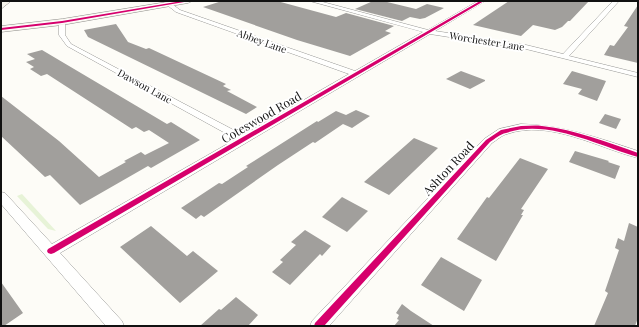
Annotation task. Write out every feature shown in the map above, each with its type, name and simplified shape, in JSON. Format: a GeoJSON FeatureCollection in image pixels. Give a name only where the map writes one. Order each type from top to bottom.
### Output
{"type":"FeatureCollection","features":[{"type":"Feature","properties":{"kind":"main road"},"geometry":{"type":"LineString","coordinates":[[1,6],[7,1]]}},
{"type":"Feature","properties":{"kind":"main road"},"geometry":{"type":"LineString","coordinates":[[1,29],[62,22],[188,1]]}},
{"type":"Feature","properties":{"kind":"street","name":"Worchester Lane"},"geometry":{"type":"LineString","coordinates":[[313,1],[429,32],[506,43],[565,56],[638,75]]}},
{"type":"Feature","properties":{"kind":"street","name":"Coteswood Road"},"geometry":{"type":"LineString","coordinates":[[51,251],[482,1]]}},
{"type":"Feature","properties":{"kind":"street"},"geometry":{"type":"LineString","coordinates":[[565,56],[616,1]]}},
{"type":"Feature","properties":{"kind":"street"},"geometry":{"type":"LineString","coordinates":[[334,7],[341,4]]}},
{"type":"Feature","properties":{"kind":"street","name":"Abbey Lane"},"geometry":{"type":"LineString","coordinates":[[170,5],[178,11],[356,74]]}},
{"type":"Feature","properties":{"kind":"street","name":"Dawson Lane"},"geometry":{"type":"LineString","coordinates":[[62,22],[60,30],[69,45],[244,139]]}},
{"type":"Feature","properties":{"kind":"street","name":"Ashton Road"},"geometry":{"type":"LineString","coordinates":[[318,326],[488,141],[498,134],[517,129],[551,128],[576,134],[638,155]]}},
{"type":"Feature","properties":{"kind":"street"},"geometry":{"type":"LineString","coordinates":[[1,196],[116,326]]}},
{"type":"Feature","properties":{"kind":"green space"},"geometry":{"type":"Polygon","coordinates":[[[22,194],[56,231],[48,229],[17,196],[22,194]]]}},
{"type":"Feature","properties":{"kind":"building"},"geometry":{"type":"Polygon","coordinates":[[[222,1],[277,1],[336,17],[346,13],[394,26],[385,31],[391,33],[350,56],[297,40],[203,7],[222,1]]]}},
{"type":"Feature","properties":{"kind":"building"},"geometry":{"type":"Polygon","coordinates":[[[373,1],[383,1],[416,9],[427,4],[444,8],[425,18],[420,19],[410,17],[402,21],[355,9],[373,1]]]}},
{"type":"Feature","properties":{"kind":"building"},"geometry":{"type":"Polygon","coordinates":[[[509,1],[589,1],[570,21],[555,30],[533,25],[521,36],[473,25],[509,1]]]}},
{"type":"Feature","properties":{"kind":"building"},"geometry":{"type":"Polygon","coordinates":[[[638,5],[638,63],[604,55],[610,45],[614,46],[628,27],[624,26],[638,5]]]}},
{"type":"Feature","properties":{"kind":"building"},"geometry":{"type":"Polygon","coordinates":[[[116,24],[128,42],[146,49],[149,48],[226,84],[223,86],[231,90],[227,91],[257,107],[246,114],[88,37],[84,30],[116,24]]]}},
{"type":"Feature","properties":{"kind":"building"},"geometry":{"type":"Polygon","coordinates":[[[42,50],[167,124],[171,122],[200,140],[151,168],[148,166],[80,205],[50,175],[45,177],[1,136],[1,96],[59,141],[99,177],[141,152],[145,155],[169,143],[149,130],[144,132],[136,127],[132,129],[47,74],[41,76],[30,69],[34,67],[26,62],[35,59],[27,54],[42,50]]]}},
{"type":"Feature","properties":{"kind":"building"},"geometry":{"type":"Polygon","coordinates":[[[461,71],[485,81],[470,89],[446,79],[461,71]]]}},
{"type":"Feature","properties":{"kind":"building"},"geometry":{"type":"Polygon","coordinates":[[[572,71],[606,81],[597,101],[578,94],[582,89],[563,84],[572,71]]]}},
{"type":"Feature","properties":{"kind":"building"},"geometry":{"type":"Polygon","coordinates":[[[356,110],[370,116],[352,128],[343,124],[315,143],[313,142],[204,217],[201,215],[196,219],[181,208],[219,183],[222,184],[248,167],[246,166],[317,121],[318,122],[336,111],[346,115],[356,110]]]}},
{"type":"Feature","properties":{"kind":"building"},"geometry":{"type":"Polygon","coordinates":[[[605,114],[621,119],[616,129],[599,123],[605,114]]]}},
{"type":"Feature","properties":{"kind":"building"},"geometry":{"type":"Polygon","coordinates":[[[414,138],[438,148],[389,195],[364,182],[414,138]]]}},
{"type":"Feature","properties":{"kind":"building"},"geometry":{"type":"Polygon","coordinates":[[[575,151],[609,161],[608,162],[620,166],[615,179],[569,162],[575,151]]]}},
{"type":"Feature","properties":{"kind":"building"},"geometry":{"type":"Polygon","coordinates":[[[520,158],[548,169],[521,209],[524,210],[521,215],[523,215],[496,261],[457,239],[487,197],[489,198],[520,158]]]}},
{"type":"Feature","properties":{"kind":"building"},"geometry":{"type":"Polygon","coordinates":[[[342,197],[368,211],[347,232],[322,217],[342,197]]]}},
{"type":"Feature","properties":{"kind":"building"},"geometry":{"type":"Polygon","coordinates":[[[629,223],[638,227],[638,318],[635,326],[594,326],[608,293],[605,291],[619,250],[615,248],[618,238],[624,241],[629,223]]]}},
{"type":"Feature","properties":{"kind":"building"},"geometry":{"type":"Polygon","coordinates":[[[151,226],[187,256],[193,251],[218,271],[180,303],[120,247],[151,226]]]}},
{"type":"Feature","properties":{"kind":"building"},"geometry":{"type":"Polygon","coordinates":[[[305,230],[331,246],[322,256],[320,254],[290,285],[272,272],[283,262],[280,260],[296,245],[291,242],[305,230]]]}},
{"type":"Feature","properties":{"kind":"building"},"geometry":{"type":"Polygon","coordinates":[[[441,257],[482,280],[464,311],[421,285],[441,257]]]}},
{"type":"Feature","properties":{"kind":"building"},"geometry":{"type":"Polygon","coordinates":[[[1,282],[23,313],[4,326],[1,326],[1,282]]]}},
{"type":"Feature","properties":{"kind":"building"},"geometry":{"type":"Polygon","coordinates":[[[236,297],[258,315],[248,326],[200,326],[219,309],[221,310],[236,297]]]}},
{"type":"Feature","properties":{"kind":"building"},"geometry":{"type":"Polygon","coordinates":[[[402,304],[434,326],[394,326],[399,320],[397,319],[399,315],[396,313],[402,304]]]}},
{"type":"Feature","properties":{"kind":"cycle path"},"geometry":{"type":"LineString","coordinates":[[1,29],[62,22],[188,1]]}},
{"type":"Feature","properties":{"kind":"cycle path"},"geometry":{"type":"LineString","coordinates":[[51,251],[482,1]]}},
{"type":"Feature","properties":{"kind":"cycle path"},"geometry":{"type":"LineString","coordinates":[[318,326],[488,141],[503,132],[521,127],[562,131],[583,136],[638,155]]}}]}
